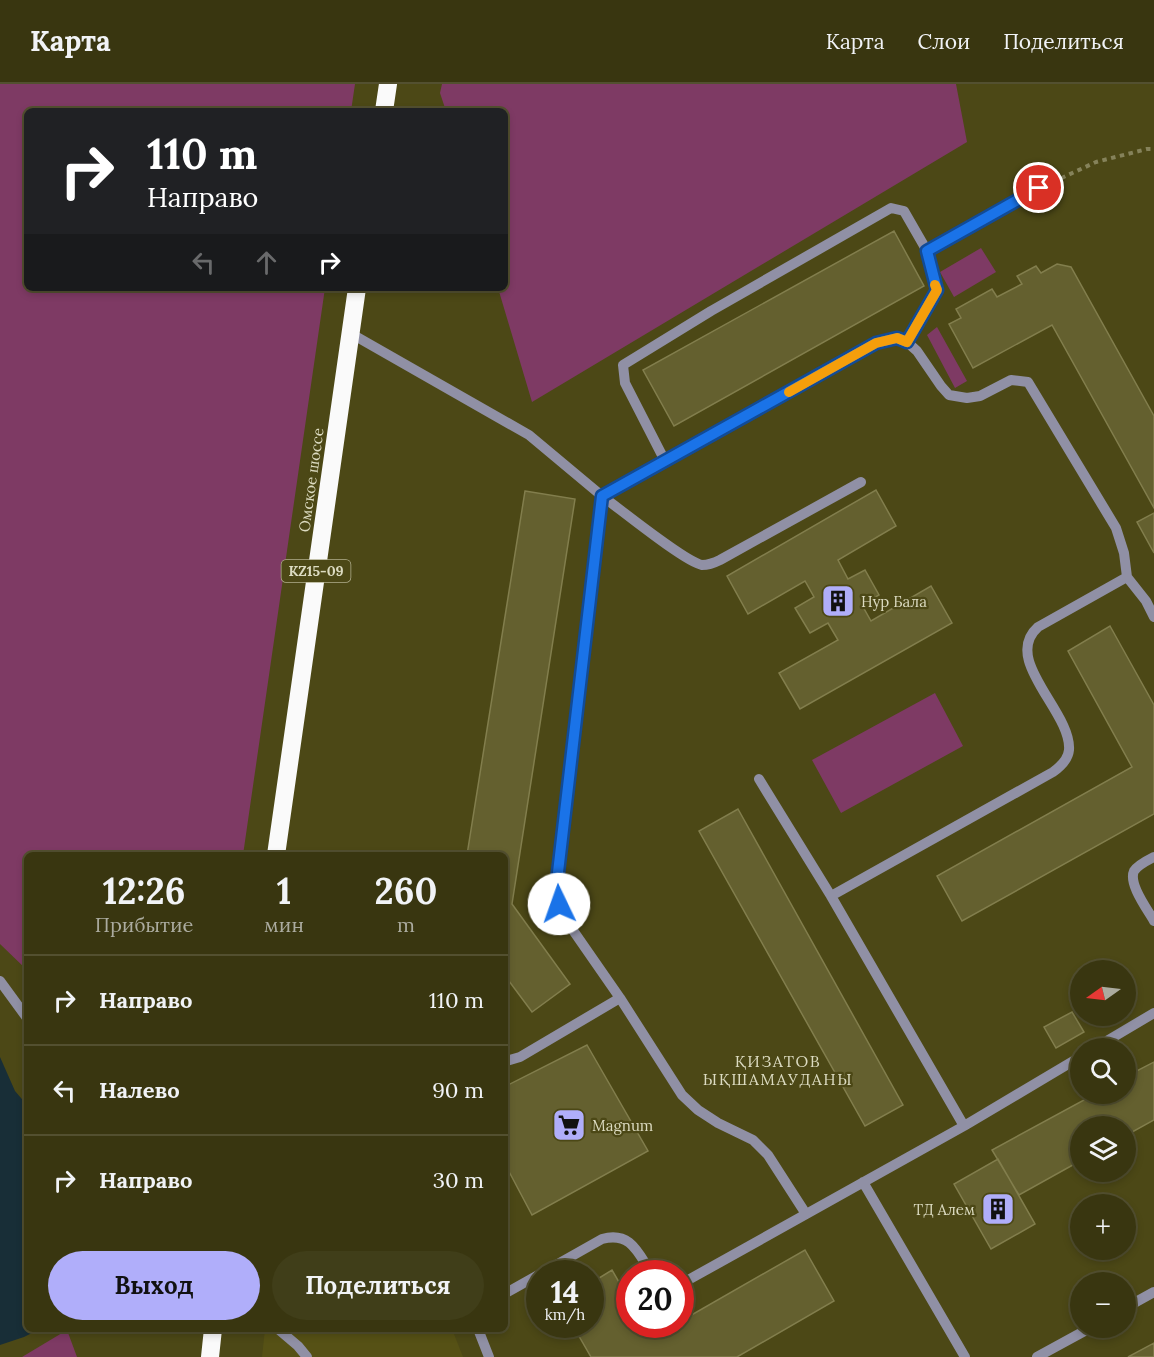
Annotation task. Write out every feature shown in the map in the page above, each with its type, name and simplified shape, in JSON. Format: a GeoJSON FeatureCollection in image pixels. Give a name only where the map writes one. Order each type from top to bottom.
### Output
{"type":"FeatureCollection","features":[{"type":"Feature","properties":{"kind":"highway"},"geometry":{"type":"LineString","coordinates":[[384,108],[388,84]]}},
{"type":"Feature","properties":{"kind":"highway","name":"Омское шоссе"},"geometry":{"type":"LineString","coordinates":[[276,852],[357,291]]}},
{"type":"Feature","properties":{"kind":"highway"},"geometry":{"type":"LineString","coordinates":[[210,1357],[213,1332]]}},
{"type":"Feature","properties":{"kind":"lane"},"geometry":{"type":"LineString","coordinates":[[927,251],[1039,188]]}},
{"type":"Feature","properties":{"kind":"lane"},"geometry":{"type":"LineString","coordinates":[[665,461],[625,383],[622,365],[891,208],[904,212],[927,251],[937,290],[907,342]]}},
{"type":"Feature","properties":{"kind":"lane"},"geometry":{"type":"LineString","coordinates":[[350,333],[529,435],[602,496],[680,553],[704,565],[720,560],[861,482]]}},
{"type":"Feature","properties":{"kind":"lane"},"geometry":{"type":"LineString","coordinates":[[602,496],[876,343],[897,338],[907,342],[917,351],[949,395],[967,398],[980,396],[1011,380],[1028,382],[1116,528],[1124,553],[1127,577],[1146,601],[1154,617]]}},
{"type":"Feature","properties":{"kind":"lane"},"geometry":{"type":"LineString","coordinates":[[602,496],[557,881],[559,904],[570,926],[620,998],[682,1095],[698,1110],[718,1123],[753,1140],[768,1155],[806,1214]]}},
{"type":"Feature","properties":{"kind":"lane"},"geometry":{"type":"LineString","coordinates":[[831,896],[1060,767],[1069,751],[1068,741],[1029,663],[1027,641],[1038,627],[1127,577]]}},
{"type":"Feature","properties":{"kind":"lane"},"geometry":{"type":"LineString","coordinates":[[759,779],[831,896],[964,1126]]}},
{"type":"Feature","properties":{"kind":"lane"},"geometry":{"type":"LineString","coordinates":[[1154,857],[1133,872],[1133,880],[1135,889],[1154,921]]}},
{"type":"Feature","properties":{"kind":"lane"},"geometry":{"type":"LineString","coordinates":[[0,981],[24,1014]]}},
{"type":"Feature","properties":{"kind":"lane"},"geometry":{"type":"LineString","coordinates":[[508,1060],[520,1057],[620,998]]}},
{"type":"Feature","properties":{"kind":"lane"},"geometry":{"type":"LineString","coordinates":[[1112,1038],[1154,1014]]}},
{"type":"Feature","properties":{"kind":"lane"},"geometry":{"type":"LineString","coordinates":[[694,1277],[964,1126],[1070,1063]]}},
{"type":"Feature","properties":{"kind":"lane"},"geometry":{"type":"LineString","coordinates":[[863,1182],[965,1357]]}},
{"type":"Feature","properties":{"kind":"lane"},"geometry":{"type":"LineString","coordinates":[[565,1260],[611,1236],[623,1237],[633,1246],[642,1260]]}},
{"type":"Feature","properties":{"kind":"lane"},"geometry":{"type":"LineString","coordinates":[[508,1292],[526,1282]]}},
{"type":"Feature","properties":{"kind":"lane"},"geometry":{"type":"LineString","coordinates":[[1136,1302],[1154,1292]]}},
{"type":"Feature","properties":{"kind":"lane"},"geometry":{"type":"LineString","coordinates":[[282,1332],[307,1357]]}},
{"type":"Feature","properties":{"kind":"lane"},"geometry":{"type":"LineString","coordinates":[[479,1332],[489,1357]]}},
{"type":"Feature","properties":{"kind":"lane"},"geometry":{"type":"LineString","coordinates":[[1037,1357],[1072,1338]]}},
{"type":"Feature","properties":{"kind":"path"},"geometry":{"type":"LineString","coordinates":[[1039,188],[1096,162],[1154,149]]}},
{"type":"Feature","properties":{"kind":"shaded area"},"geometry":{"type":"Polygon","coordinates":[[[0,84],[355,84],[351,108],[24,108],[24,291],[325,291],[243,852],[24,852],[24,967],[0,944],[0,84]]]}},
{"type":"Feature","properties":{"kind":"shaded area"},"geometry":{"type":"Polygon","coordinates":[[[442,84],[956,84],[967,142],[532,402],[499,291],[508,291],[508,108],[445,108],[440,93],[442,84]]]}},
{"type":"Feature","properties":{"kind":"shaded area"},"geometry":{"type":"Polygon","coordinates":[[[981,248],[996,272],[954,297],[940,272],[981,248]]]}},
{"type":"Feature","properties":{"kind":"shaded area"},"geometry":{"type":"Polygon","coordinates":[[[937,327],[967,381],[955,388],[927,335],[937,327]]]}},
{"type":"Feature","properties":{"kind":"shaded area"},"geometry":{"type":"Polygon","coordinates":[[[935,693],[963,746],[841,813],[812,760],[935,693]]]}},
{"type":"Feature","properties":{"kind":"shaded area"},"geometry":{"type":"Polygon","coordinates":[[[64,1332],[68,1332],[77,1357],[22,1357],[64,1332]]]}},
{"type":"Feature","properties":{"kind":"shaded area"},"geometry":{"type":"Polygon","coordinates":[[[265,1332],[453,1332],[463,1357],[262,1357],[265,1332]]]}},
{"type":"Feature","properties":{"kind":"water"},"geometry":{"type":"Polygon","coordinates":[[[0,1057],[15,1091],[24,1102],[24,1332],[34,1332],[0,1345],[0,1057]]]}},
{"type":"Feature","properties":{"kind":"building"},"geometry":{"type":"Polygon","coordinates":[[[894,231],[924,286],[674,426],[643,370],[894,231]]]}},
{"type":"Feature","properties":{"kind":"building"},"geometry":{"type":"Polygon","coordinates":[[[1057,264],[1071,267],[1154,416],[1154,508],[1052,325],[973,368],[949,324],[961,318],[956,309],[992,289],[997,297],[1022,284],[1017,276],[1036,266],[1041,273],[1057,264]]]}},
{"type":"Feature","properties":{"kind":"building","name":"Нур Бала"},"geometry":{"type":"Polygon","coordinates":[[[876,490],[896,526],[838,560],[848,579],[865,570],[879,595],[862,605],[871,621],[931,586],[952,623],[800,709],[779,673],[838,640],[828,623],[810,633],[795,608],[814,597],[805,581],[748,614],[727,576],[876,490]]]}},
{"type":"Feature","properties":{"kind":"building"},"geometry":{"type":"Polygon","coordinates":[[[525,491],[575,499],[512,904],[570,984],[532,1012],[508,980],[508,852],[467,852],[525,491]]]}},
{"type":"Feature","properties":{"kind":"building"},"geometry":{"type":"Polygon","coordinates":[[[1154,513],[1154,553],[1137,522],[1154,513]]]}},
{"type":"Feature","properties":{"kind":"building"},"geometry":{"type":"Polygon","coordinates":[[[1110,626],[1154,705],[1154,814],[962,921],[937,876],[1132,767],[1068,651],[1110,626]]]}},
{"type":"Feature","properties":{"kind":"building"},"geometry":{"type":"Polygon","coordinates":[[[738,809],[903,1105],[865,1126],[699,831],[738,809]]]}},
{"type":"Feature","properties":{"kind":"building"},"geometry":{"type":"Polygon","coordinates":[[[1070,1013],[1070,1026],[1080,1026],[1084,1032],[1056,1048],[1044,1027],[1070,1013]]]}},
{"type":"Feature","properties":{"kind":"building"},"geometry":{"type":"Polygon","coordinates":[[[587,1045],[648,1151],[532,1215],[508,1170],[508,1085],[587,1045]]]}},
{"type":"Feature","properties":{"kind":"building"},"geometry":{"type":"Polygon","coordinates":[[[1154,1062],[1154,1120],[1136,1130],[1136,1116],[1070,1116],[1070,1167],[1019,1195],[992,1150],[1077,1104],[1136,1104],[1136,1071],[1154,1062]]]}},
{"type":"Feature","properties":{"kind":"building","name":"ТД Алем"},"geometry":{"type":"Polygon","coordinates":[[[998,1159],[1035,1224],[991,1249],[954,1184],[998,1159]]]}},
{"type":"Feature","properties":{"kind":"building"},"geometry":{"type":"Polygon","coordinates":[[[805,1250],[834,1301],[737,1357],[591,1357],[580,1338],[604,1338],[604,1275],[612,1270],[616,1277],[616,1338],[694,1338],[694,1314],[805,1250]]]}},
{"type":"Feature","properties":{"kind":"building"},"geometry":{"type":"Polygon","coordinates":[[[1154,1343],[1154,1357],[1128,1357],[1154,1343]]]}},
{"type":"Feature","properties":{"kind":"slow traffic"},"geometry":{"type":"LineString","coordinates":[[789,392],[876,343],[897,338],[907,342],[937,290],[935,285]]}},
{"type":"Feature","properties":{"kind":"place","name":"Нур Бала"},"geometry":{"type":"Point","coordinates":[838,601]}},
{"type":"Feature","properties":{"kind":"place","name":"Magnum"},"geometry":{"type":"Point","coordinates":[569,1125]}},
{"type":"Feature","properties":{"kind":"place","name":"ТД Алем"},"geometry":{"type":"Point","coordinates":[998,1209]}},
{"type":"Feature","properties":{"kind":"district","name":"ҚИЗАТОВ ЫҚШАМАУДАНЫ"},"geometry":{"type":"Point","coordinates":[778,1070]}},
{"type":"Feature","properties":{"kind":"route"},"geometry":{"type":"LineString","coordinates":[[559,904],[557,881],[602,496],[876,343],[897,338],[907,342],[937,290],[927,251],[1039,188]]}}]}
